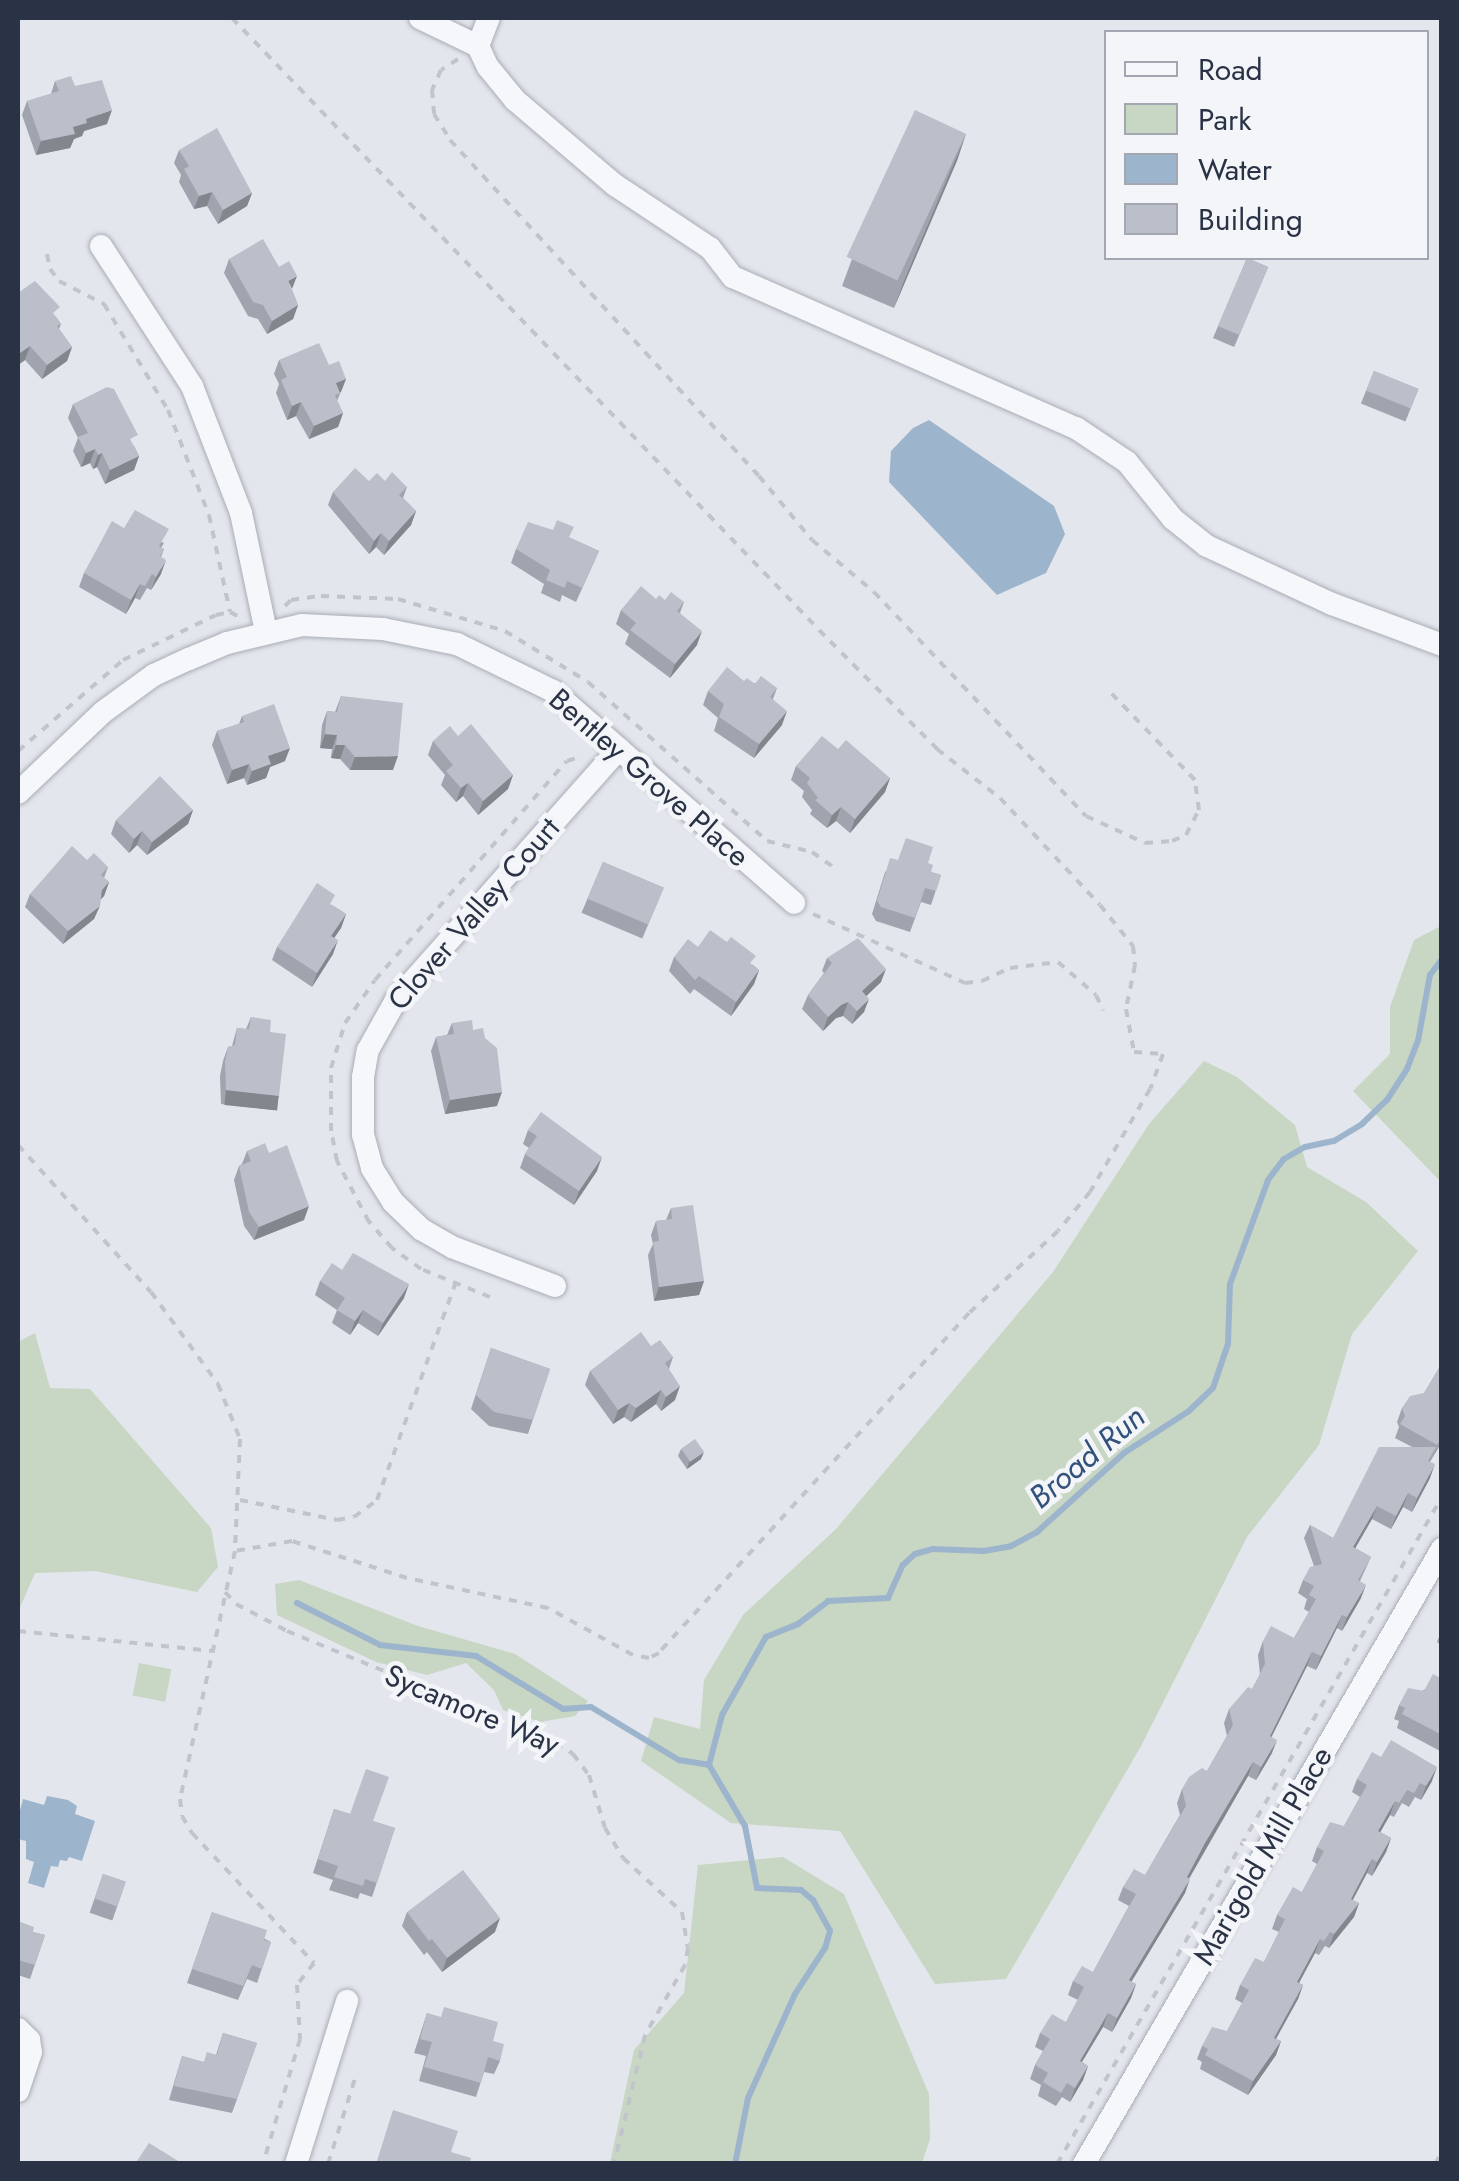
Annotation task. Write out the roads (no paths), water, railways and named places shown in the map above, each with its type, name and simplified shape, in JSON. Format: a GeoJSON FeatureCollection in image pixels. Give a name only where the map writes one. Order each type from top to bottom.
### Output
{"type":"FeatureCollection","features":[{"type":"Feature","properties":{"kind":"street"},"geometry":{"type":"LineString","coordinates":[[420,18],[478,46],[488,67],[515,100],[615,185],[710,248],[733,278],[1076,428],[1126,462],[1173,519],[1218,553],[1332,604],[1442,644]]}},
{"type":"Feature","properties":{"kind":"street"},"geometry":{"type":"LineString","coordinates":[[478,46],[489,18]]}},
{"type":"Feature","properties":{"kind":"street"},"geometry":{"type":"LineString","coordinates":[[101,246],[192,386],[235,495],[265,624]]}},
{"type":"Feature","properties":{"kind":"street","name":"Bentley Grove Place"},"geometry":{"type":"LineString","coordinates":[[18,793],[102,712],[142,683],[265,624],[346,624],[457,644],[553,692],[794,903]]}},
{"type":"Feature","properties":{"kind":"street","name":"Clover Valley Court"},"geometry":{"type":"LineString","coordinates":[[555,1286],[452,1247],[422,1230],[394,1202],[372,1168],[363,1136],[363,1076],[377,1030],[396,1000],[612,744]]}},
{"type":"Feature","properties":{"kind":"street","name":"Marigold Mill Place"},"geometry":{"type":"LineString","coordinates":[[1084,2164],[1442,1549]]}},
{"type":"Feature","properties":{"kind":"street"},"geometry":{"type":"LineString","coordinates":[[296,2164],[348,2001]]}},
{"type":"Feature","properties":{"kind":"street"},"geometry":{"type":"LineString","coordinates":[[18,2028],[29,2040],[30,2052],[18,2091]]}},
{"type":"Feature","properties":{"kind":"water"},"geometry":{"type":"Polygon","coordinates":[[[929,420],[1054,506],[1065,534],[1046,573],[997,595],[889,482],[891,451],[913,428],[929,420]]]}},
{"type":"Feature","properties":{"kind":"water"},"geometry":{"type":"Polygon","coordinates":[[[47,1796],[68,1800],[77,1806],[75,1814],[95,1821],[82,1861],[69,1857],[67,1861],[60,1860],[58,1867],[51,1866],[44,1888],[28,1883],[34,1862],[26,1859],[26,1841],[18,1839],[18,1818],[23,1799],[44,1805],[47,1796]]]}},
{"type":"Feature","properties":{"kind":"waterway","name":"Broad Run"},"geometry":{"type":"LineString","coordinates":[[709,1765],[722,1715],[766,1637],[798,1624],[828,1601],[888,1598],[903,1565],[915,1554],[933,1549],[984,1551],[1011,1546],[1037,1532],[1124,1453],[1189,1411],[1213,1388],[1228,1344],[1230,1284],[1268,1180],[1284,1159],[1305,1147],[1334,1141],[1362,1124],[1387,1100],[1407,1069],[1418,1041],[1430,975],[1442,959]]}},
{"type":"Feature","properties":{"kind":"waterway"},"geometry":{"type":"LineString","coordinates":[[297,1603],[380,1645],[476,1656],[563,1709],[591,1707],[679,1760],[709,1765]]}},
{"type":"Feature","properties":{"kind":"waterway","name":"Broad Run"},"geometry":{"type":"LineString","coordinates":[[709,1765],[745,1826],[757,1888],[801,1890],[813,1900],[830,1931],[825,1948],[795,1994],[748,2098],[735,2164]]}}]}
